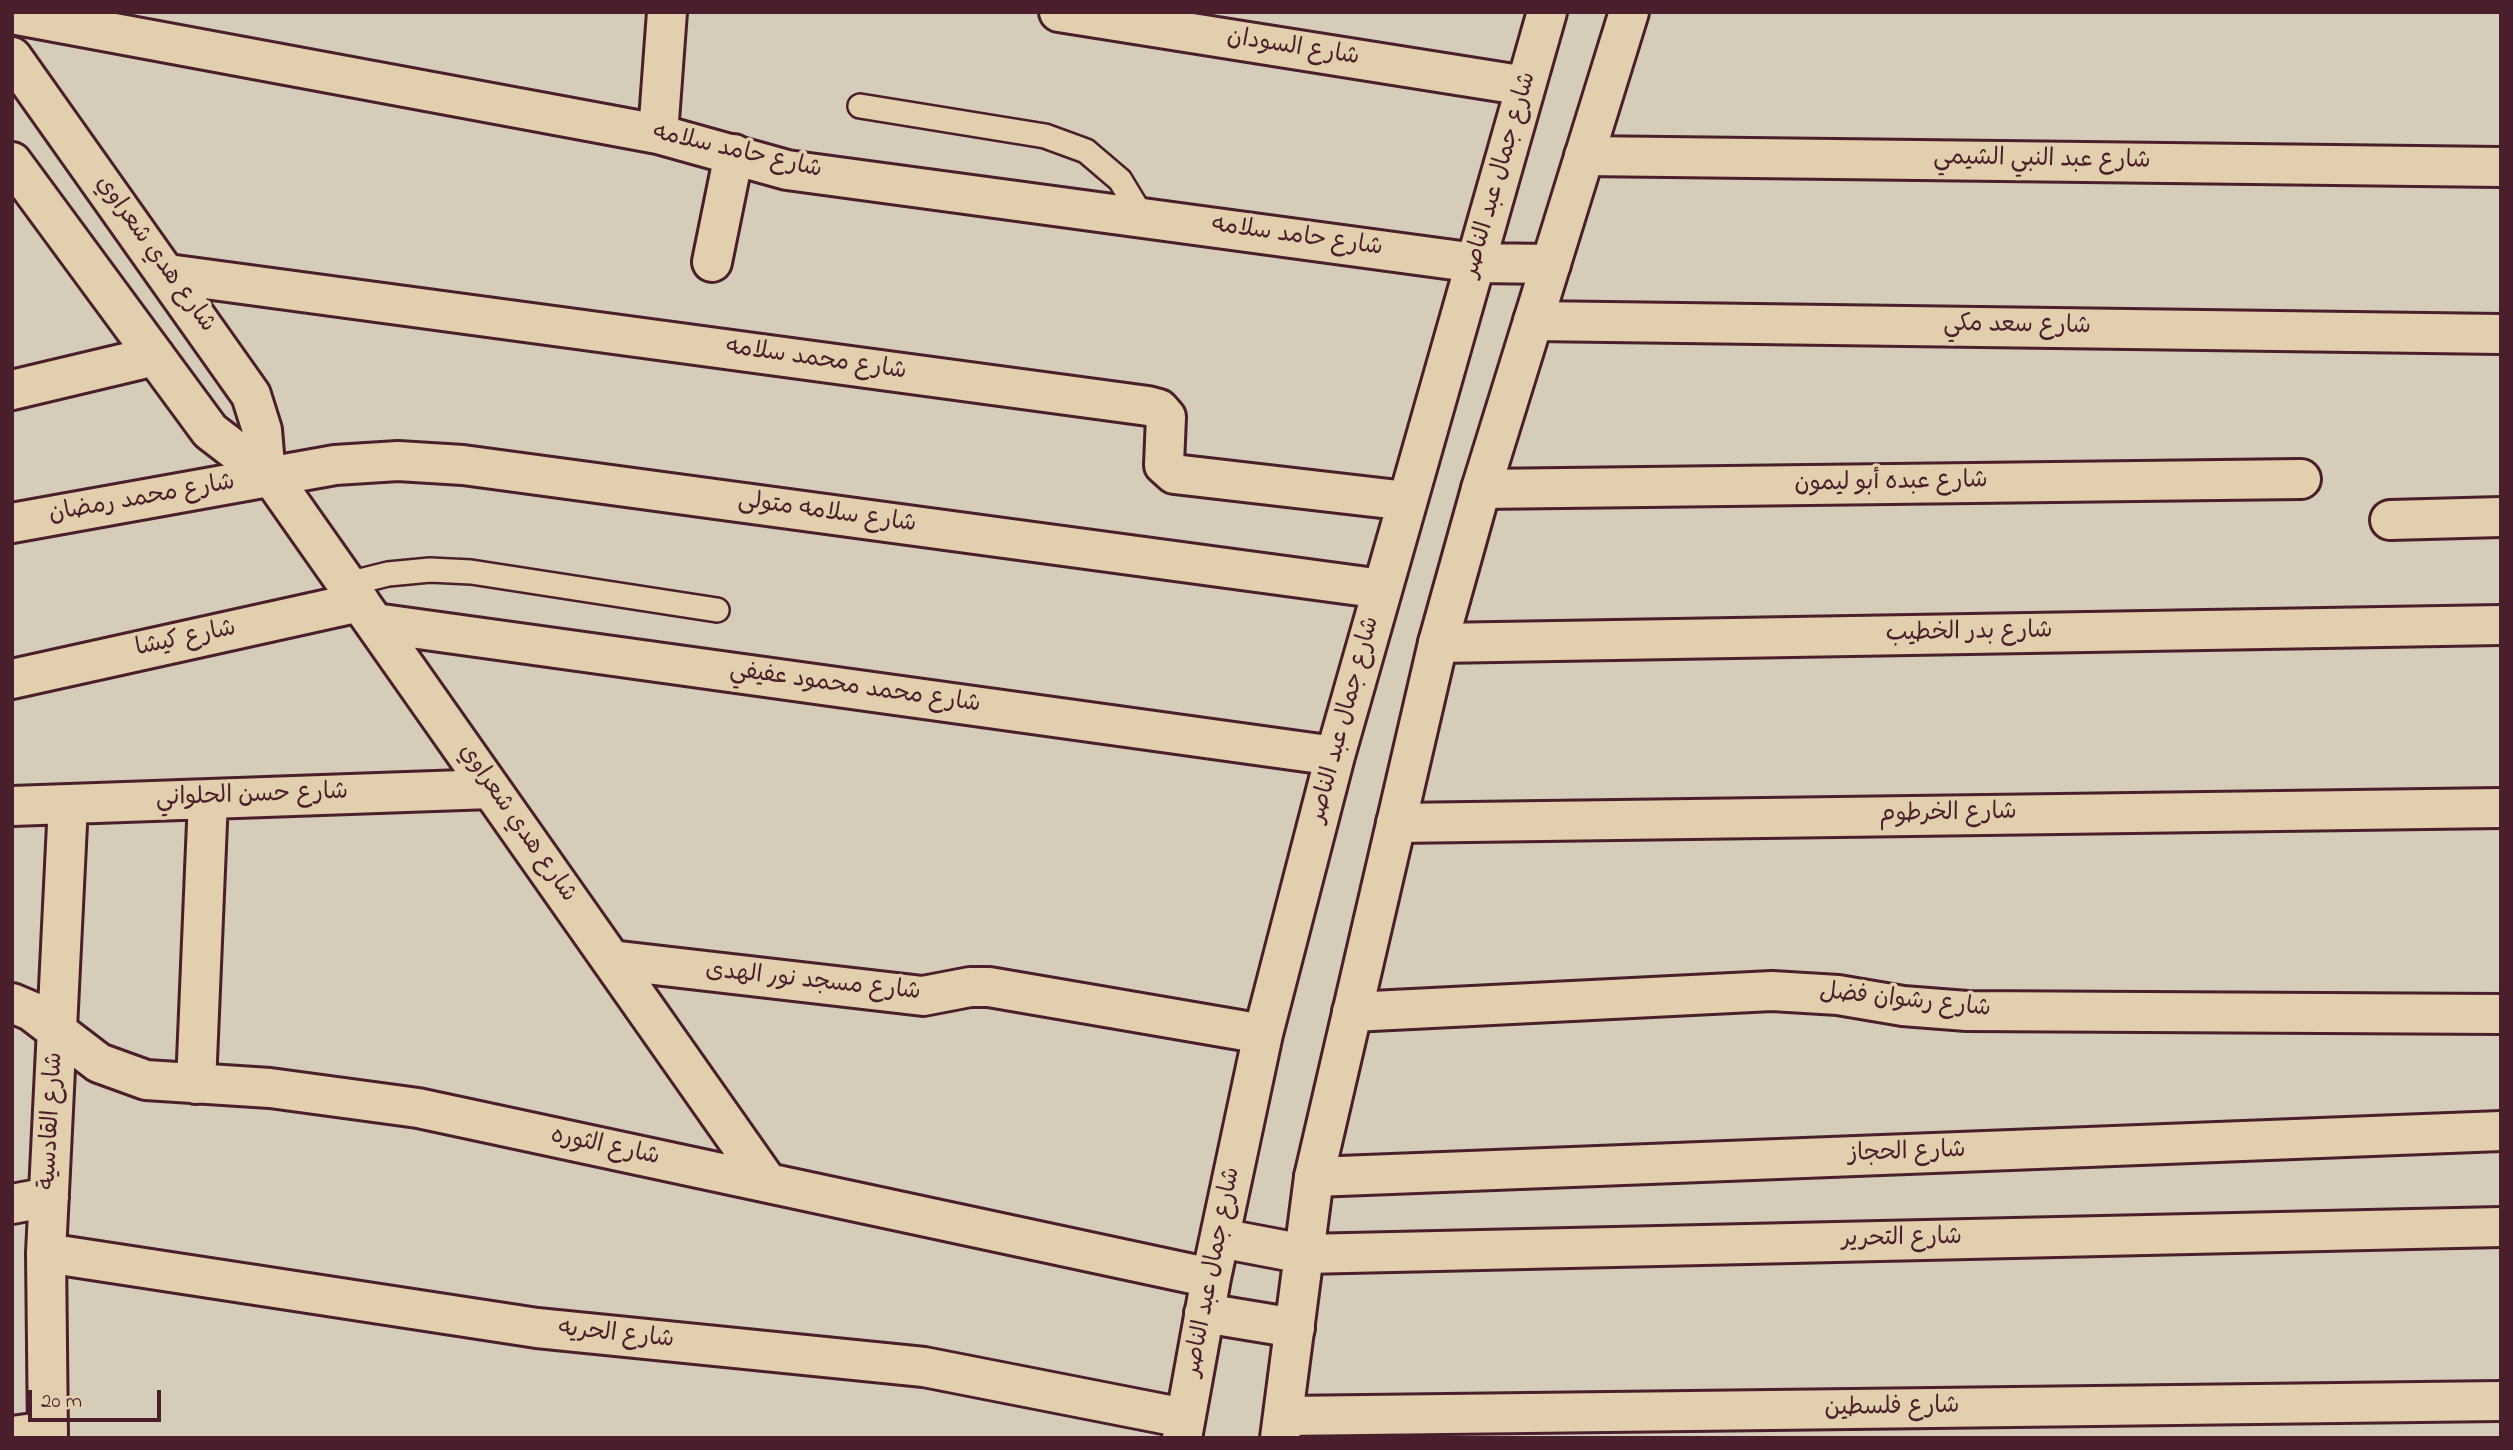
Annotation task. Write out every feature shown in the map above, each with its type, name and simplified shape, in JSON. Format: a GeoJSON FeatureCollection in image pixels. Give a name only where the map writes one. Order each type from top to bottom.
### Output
{"type":"FeatureCollection","features":[{"type":"Feature","properties":{"kind":"street"},"geometry":{"type":"LineString","coordinates":[[658,134],[667,12]]}},
{"type":"Feature","properties":{"kind":"street","name":"شارع السودان"},"geometry":{"type":"LineString","coordinates":[[1059,12],[1527,86]]}},
{"type":"Feature","properties":{"kind":"street","name":"شارع جمال عبد الناصر"},"geometry":{"type":"LineString","coordinates":[[1183,1428],[1263,1034],[1335,756],[1547,12]]}},
{"type":"Feature","properties":{"kind":"street"},"geometry":{"type":"LineString","coordinates":[[1282,1427],[1314,1177],[1438,643],[1481,489],[1629,12]]}},
{"type":"Feature","properties":{"kind":"street","name":"شارع حامد سلامه"},"geometry":{"type":"LineString","coordinates":[[12,14],[658,134],[787,170],[1476,263],[1551,264]]}},
{"type":"Feature","properties":{"kind":"street","name":"شارع هدي شعراوي"},"geometry":{"type":"LineString","coordinates":[[12,57],[251,395],[262,430],[268,470]]}},
{"type":"Feature","properties":{"kind":"street"},"geometry":{"type":"LineString","coordinates":[[712,262],[734,154]]}},
{"type":"Feature","properties":{"kind":"street","name":"شارع عبد النبي الشيمي"},"geometry":{"type":"LineString","coordinates":[[1584,156],[2501,166]]}},
{"type":"Feature","properties":{"kind":"street","name":"شارع هدي شعراوي"},"geometry":{"type":"LineString","coordinates":[[12,162],[211,430],[236,451],[268,470],[767,1182]]}},
{"type":"Feature","properties":{"kind":"street","name":"شارع محمد سلامه"},"geometry":{"type":"LineString","coordinates":[[168,274],[1149,406],[1159,409],[1166,417],[1163,458],[1167,471],[1407,501]]}},
{"type":"Feature","properties":{"kind":"street","name":"شارع سعد مكي"},"geometry":{"type":"LineString","coordinates":[[1533,320],[2501,334]]}},
{"type":"Feature","properties":{"kind":"street"},"geometry":{"type":"LineString","coordinates":[[12,390],[155,356]]}},
{"type":"Feature","properties":{"kind":"street","name":"شارع سلامه متولى"},"geometry":{"type":"LineString","coordinates":[[268,470],[398,461],[463,465],[1382,589]]}},
{"type":"Feature","properties":{"kind":"street","name":"شارع محمد رمضان"},"geometry":{"type":"LineString","coordinates":[[12,523],[268,470]]}},
{"type":"Feature","properties":{"kind":"street","name":"شارع عبده أبو ليمون"},"geometry":{"type":"LineString","coordinates":[[1481,489],[2301,479]]}},
{"type":"Feature","properties":{"kind":"street"},"geometry":{"type":"LineString","coordinates":[[2390,520],[2501,517]]}},
{"type":"Feature","properties":{"kind":"street","name":"شارع كيشا"},"geometry":{"type":"LineString","coordinates":[[12,679],[361,603]]}},
{"type":"Feature","properties":{"kind":"street","name":"شارع محمد محمود عفيفي"},"geometry":{"type":"LineString","coordinates":[[361,603],[1335,756]]}},
{"type":"Feature","properties":{"kind":"street","name":"شارع بدر الخطيب"},"geometry":{"type":"LineString","coordinates":[[1438,643],[2501,625]]}},
{"type":"Feature","properties":{"kind":"street","name":"شارع حسن الحلواني"},"geometry":{"type":"LineString","coordinates":[[12,806],[491,789]]}},
{"type":"Feature","properties":{"kind":"street"},"geometry":{"type":"LineString","coordinates":[[196,1084],[208,799]]}},
{"type":"Feature","properties":{"kind":"street","name":"شارع القادسية"},"geometry":{"type":"LineString","coordinates":[[36,1435],[46,1253],[30,1201],[58,1033],[68,804]]}},
{"type":"Feature","properties":{"kind":"street","name":"شارع الخرطوم"},"geometry":{"type":"LineString","coordinates":[[1396,823],[2501,808]]}},
{"type":"Feature","properties":{"kind":"street","name":"شارع مسجد نور الهدى"},"geometry":{"type":"LineString","coordinates":[[611,960],[923,996],[970,987],[989,987],[1263,1034]]}},
{"type":"Feature","properties":{"kind":"street","name":"شارع رشوان فضل"},"geometry":{"type":"LineString","coordinates":[[1352,1012],[1772,991],[1838,995],[1903,1006],[1967,1011],[2501,1014]]}},
{"type":"Feature","properties":{"kind":"street","name":"شارع الثوره"},"geometry":{"type":"LineString","coordinates":[[12,1003],[31,1012],[99,1063],[146,1080],[320,1094],[418,1108],[767,1182],[1208,1295],[1294,1328]]}},
{"type":"Feature","properties":{"kind":"street","name":"شارع الحجاز"},"geometry":{"type":"LineString","coordinates":[[1314,1177],[2501,1131]]}},
{"type":"Feature","properties":{"kind":"street","name":"شارع التحرير"},"geometry":{"type":"LineString","coordinates":[[1220,1238],[1304,1254],[2501,1227]]}},
{"type":"Feature","properties":{"kind":"street","name":"شارع الحريه"},"geometry":{"type":"LineString","coordinates":[[46,1253],[537,1328],[924,1367],[1183,1428]]}},
{"type":"Feature","properties":{"kind":"street","name":"شارع فلسطين"},"geometry":{"type":"LineString","coordinates":[[1282,1427],[2365,1421],[2501,1401]]}},
{"type":"Feature","properties":{"kind":"lane"},"geometry":{"type":"LineString","coordinates":[[860,106],[1045,136],[1076,148],[1086,152],[1120,180],[1143,218]]}},
{"type":"Feature","properties":{"kind":"lane"},"geometry":{"type":"LineString","coordinates":[[361,603],[388,574],[430,570],[471,572],[717,610]]}}]}
